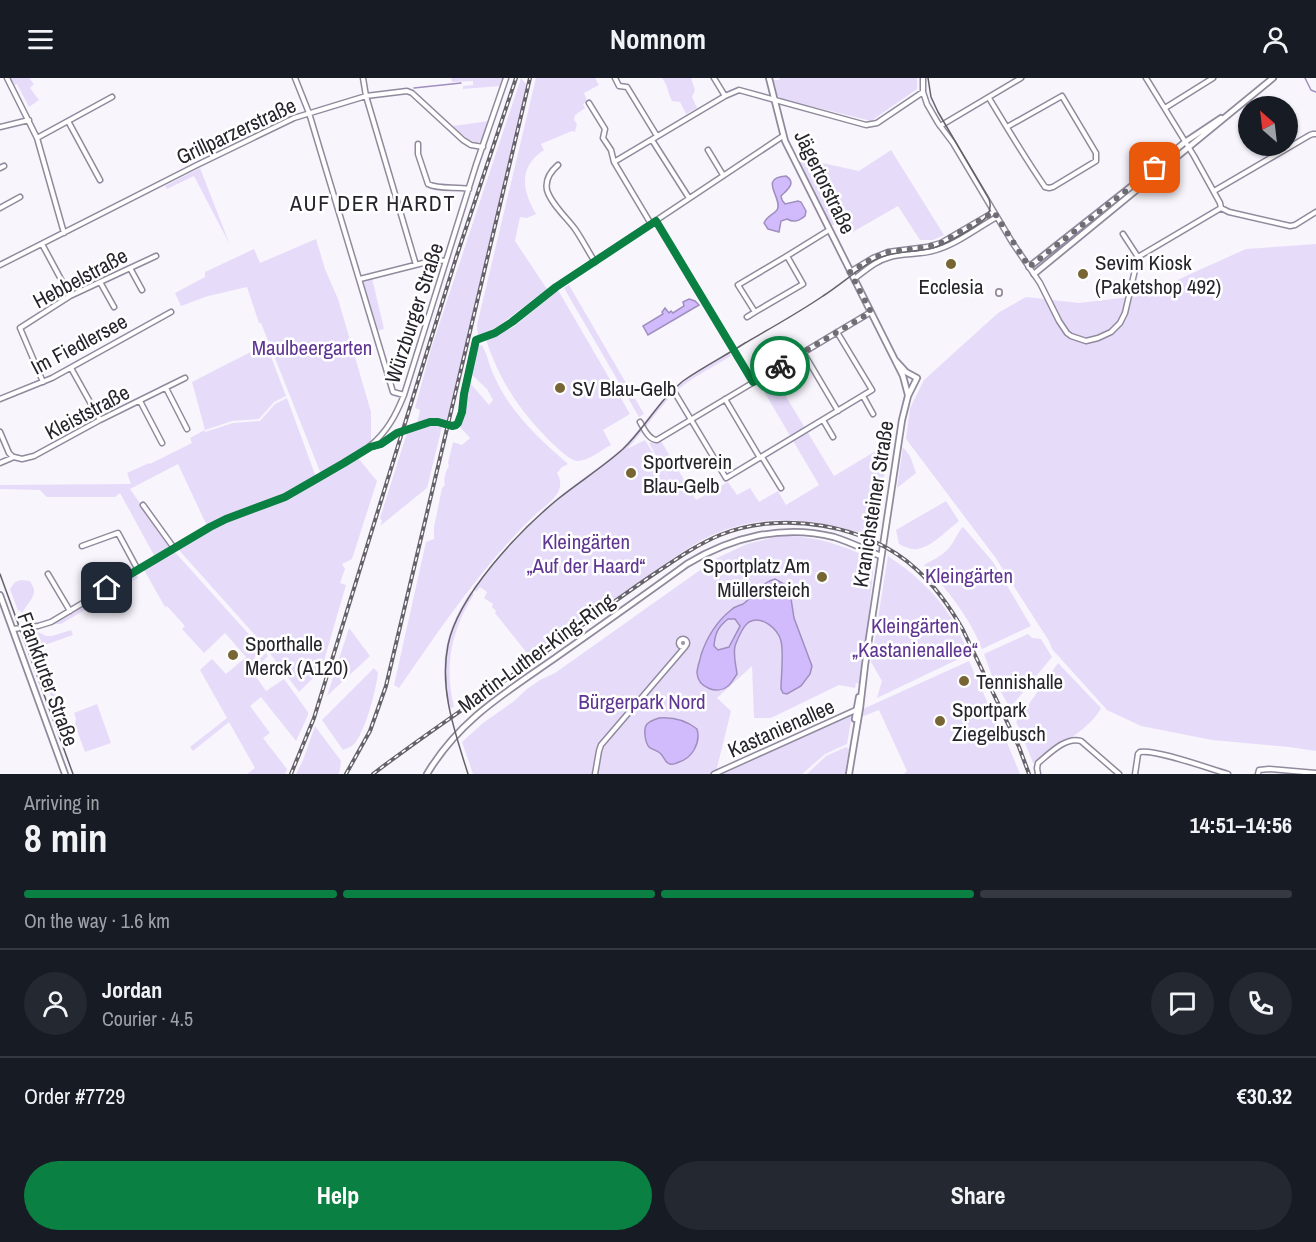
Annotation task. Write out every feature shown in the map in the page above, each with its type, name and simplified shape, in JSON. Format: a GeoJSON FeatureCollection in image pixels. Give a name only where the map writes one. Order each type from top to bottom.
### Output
{"type":"FeatureCollection","features":[{"type":"Feature","properties":{"kind":"main road","name":"Jägertorstraße"},"geometry":{"type":"LineString","coordinates":[[769,78],[783,136],[905,379],[908,396]]}},
{"type":"Feature","properties":{"kind":"main road"},"geometry":{"type":"LineString","coordinates":[[1029,267],[1273,78]]}},
{"type":"Feature","properties":{"kind":"main road"},"geometry":{"type":"LineString","coordinates":[[1034,274],[1187,145]]}},
{"type":"Feature","properties":{"kind":"main road","name":"Jägertorstraße"},"geometry":{"type":"LineString","coordinates":[[896,361],[906,372],[917,378]]}},
{"type":"Feature","properties":{"kind":"main road","name":"Kranichsteiner Straße"},"geometry":{"type":"LineString","coordinates":[[849,774],[902,420],[908,396],[917,378]]}},
{"type":"Feature","properties":{"kind":"main road","name":"Jägertorstraße"},"geometry":{"type":"LineString","coordinates":[[905,379],[913,386]]}},
{"type":"Feature","properties":{"kind":"main road","name":"Martin-Luther-King-Ring"},"geometry":{"type":"LineString","coordinates":[[427,774],[452,738],[483,709],[687,564],[715,549],[758,535],[800,532],[834,537],[881,556]]}},
{"type":"Feature","properties":{"kind":"main road","name":"Frankfurter Straße"},"geometry":{"type":"LineString","coordinates":[[0,595],[65,774]]}},
{"type":"Feature","properties":{"kind":"street"},"geometry":{"type":"LineString","coordinates":[[7,78],[37,138],[64,233]]}},
{"type":"Feature","properties":{"kind":"street"},"geometry":{"type":"LineString","coordinates":[[295,78],[309,113],[393,392],[405,394]]}},
{"type":"Feature","properties":{"kind":"street"},"geometry":{"type":"LineString","coordinates":[[363,78],[366,96],[416,265]]}},
{"type":"Feature","properties":{"kind":"street","name":"Würzburger Straße"},"geometry":{"type":"LineString","coordinates":[[370,447],[389,425],[405,394],[506,78]]}},
{"type":"Feature","properties":{"kind":"street"},"geometry":{"type":"LineString","coordinates":[[615,78],[620,86],[627,87],[657,136]]}},
{"type":"Feature","properties":{"kind":"street"},"geometry":{"type":"LineString","coordinates":[[714,78],[725,96]]}},
{"type":"Feature","properties":{"kind":"street"},"geometry":{"type":"LineString","coordinates":[[923,78],[922,93],[927,104],[1034,274],[1067,333],[1071,336],[1086,341],[1098,338],[1111,332],[1125,313],[1138,257],[1123,234]]}},
{"type":"Feature","properties":{"kind":"street"},"geometry":{"type":"LineString","coordinates":[[940,126],[1021,78]]}},
{"type":"Feature","properties":{"kind":"street"},"geometry":{"type":"LineString","coordinates":[[1146,78],[1214,191],[1221,208],[1229,212],[1290,226],[1316,212]]}},
{"type":"Feature","properties":{"kind":"street"},"geometry":{"type":"LineString","coordinates":[[1165,108],[1214,78]]}},
{"type":"Feature","properties":{"kind":"street"},"geometry":{"type":"LineString","coordinates":[[614,162],[739,90],[866,125],[877,123],[922,93]]}},
{"type":"Feature","properties":{"kind":"street","name":"Grillparzerstraße"},"geometry":{"type":"LineString","coordinates":[[0,265],[284,123],[366,96],[412,93],[463,140],[483,147]]}},
{"type":"Feature","properties":{"kind":"street"},"geometry":{"type":"LineString","coordinates":[[988,98],[1045,187],[1053,187],[1096,161],[1096,153],[1062,96],[1007,127]]}},
{"type":"Feature","properties":{"kind":"street"},"geometry":{"type":"LineString","coordinates":[[37,138],[112,97]]}},
{"type":"Feature","properties":{"kind":"street"},"geometry":{"type":"LineString","coordinates":[[589,103],[605,129],[603,138],[611,150],[614,162],[651,224]]}},
{"type":"Feature","properties":{"kind":"street"},"geometry":{"type":"LineString","coordinates":[[0,127],[29,120]]}},
{"type":"Feature","properties":{"kind":"street"},"geometry":{"type":"LineString","coordinates":[[68,121],[100,180]]}},
{"type":"Feature","properties":{"kind":"street"},"geometry":{"type":"LineString","coordinates":[[1214,191],[1310,135],[1316,134]]}},
{"type":"Feature","properties":{"kind":"street"},"geometry":{"type":"LineString","coordinates":[[13,629],[51,622],[226,519],[285,497],[397,433],[420,424],[438,422],[454,425],[458,423],[476,340],[495,333],[512,322],[556,287],[783,136]]}},
{"type":"Feature","properties":{"kind":"street"},"geometry":{"type":"LineString","coordinates":[[652,140],[689,198]]}},
{"type":"Feature","properties":{"kind":"street"},"geometry":{"type":"LineString","coordinates":[[418,144],[418,154],[428,184],[469,189]]}},
{"type":"Feature","properties":{"kind":"street"},"geometry":{"type":"LineString","coordinates":[[708,150],[723,175]]}},
{"type":"Feature","properties":{"kind":"street"},"geometry":{"type":"LineString","coordinates":[[558,165],[549,175],[547,190],[595,262]]}},
{"type":"Feature","properties":{"kind":"street"},"geometry":{"type":"LineString","coordinates":[[0,207],[20,197]]}},
{"type":"Feature","properties":{"kind":"street"},"geometry":{"type":"LineString","coordinates":[[1138,257],[1221,208]]}},
{"type":"Feature","properties":{"kind":"street"},"geometry":{"type":"LineString","coordinates":[[850,272],[888,252],[941,243],[994,212]]}},
{"type":"Feature","properties":{"kind":"street"},"geometry":{"type":"LineString","coordinates":[[854,279],[882,260],[944,248],[997,217]]}},
{"type":"Feature","properties":{"kind":"street"},"geometry":{"type":"LineString","coordinates":[[656,221],[753,382]]}},
{"type":"Feature","properties":{"kind":"street"},"geometry":{"type":"LineString","coordinates":[[755,312],[738,285],[829,230]]}},
{"type":"Feature","properties":{"kind":"street"},"geometry":{"type":"LineString","coordinates":[[42,244],[70,296]]}},
{"type":"Feature","properties":{"kind":"street","name":"Hebbelstraße"},"geometry":{"type":"LineString","coordinates":[[43,382],[20,328],[70,296],[156,256]]}},
{"type":"Feature","properties":{"kind":"street"},"geometry":{"type":"LineString","coordinates":[[747,317],[803,284],[787,256]]}},
{"type":"Feature","properties":{"kind":"street"},"geometry":{"type":"LineString","coordinates":[[360,279],[439,260],[446,261]]}},
{"type":"Feature","properties":{"kind":"street"},"geometry":{"type":"LineString","coordinates":[[130,268],[142,290]]}},
{"type":"Feature","properties":{"kind":"street"},"geometry":{"type":"LineString","coordinates":[[100,282],[114,308]]}},
{"type":"Feature","properties":{"kind":"street","name":"Im Fiedlersee"},"geometry":{"type":"LineString","coordinates":[[0,399],[43,382],[171,312]]}},
{"type":"Feature","properties":{"kind":"street"},"geometry":{"type":"LineString","coordinates":[[640,422],[651,439],[656,440],[871,312]]}},
{"type":"Feature","properties":{"kind":"street"},"geometry":{"type":"LineString","coordinates":[[675,393],[726,478],[872,390],[837,332]]}},
{"type":"Feature","properties":{"kind":"street"},"geometry":{"type":"LineString","coordinates":[[803,352],[838,411]]}},
{"type":"Feature","properties":{"kind":"street"},"geometry":{"type":"LineString","coordinates":[[70,368],[100,420]]}},
{"type":"Feature","properties":{"kind":"street","name":"Kleiststraße"},"geometry":{"type":"LineString","coordinates":[[0,463],[14,458],[34,456],[185,378]]}},
{"type":"Feature","properties":{"kind":"street"},"geometry":{"type":"LineString","coordinates":[[166,388],[187,429]]}},
{"type":"Feature","properties":{"kind":"street"},"geometry":{"type":"LineString","coordinates":[[863,396],[873,414]]}},
{"type":"Feature","properties":{"kind":"street"},"geometry":{"type":"LineString","coordinates":[[725,399],[781,488]]}},
{"type":"Feature","properties":{"kind":"street"},"geometry":{"type":"LineString","coordinates":[[140,401],[156,437],[162,443]]}},
{"type":"Feature","properties":{"kind":"street"},"geometry":{"type":"LineString","coordinates":[[823,420],[833,437]]}},
{"type":"Feature","properties":{"kind":"street"},"geometry":{"type":"LineString","coordinates":[[0,432],[9,453],[14,458]]}},
{"type":"Feature","properties":{"kind":"street"},"geometry":{"type":"LineString","coordinates":[[143,505],[174,548]]}},
{"type":"Feature","properties":{"kind":"street"},"geometry":{"type":"LineString","coordinates":[[82,546],[118,533],[138,570]]}},
{"type":"Feature","properties":{"kind":"street"},"geometry":{"type":"LineString","coordinates":[[48,574],[69,611]]}},
{"type":"Feature","properties":{"kind":"street"},"geometry":{"type":"LineString","coordinates":[[595,774],[601,746],[685,647]]}},
{"type":"Feature","properties":{"kind":"street","name":"Kastanienallee"},"geometry":{"type":"LineString","coordinates":[[714,774],[858,709]]}},
{"type":"Feature","properties":{"kind":"street"},"geometry":{"type":"LineString","coordinates":[[1038,774],[1038,763],[1074,739],[1081,741],[1119,774]]}},
{"type":"Feature","properties":{"kind":"street"},"geometry":{"type":"LineString","coordinates":[[1135,774],[1138,754],[1144,751],[1228,774]]}},
{"type":"Feature","properties":{"kind":"street"},"geometry":{"type":"LineString","coordinates":[[1259,772],[1269,768],[1316,773]]}},
{"type":"Feature","properties":{"kind":"green space"},"geometry":{"type":"Polygon","coordinates":[[[10,78],[29,78],[34,84],[30,88],[39,100],[29,107],[17,84],[15,85],[10,78]]]}},
{"type":"Feature","properties":{"kind":"green space"},"geometry":{"type":"Polygon","coordinates":[[[451,78],[503,78],[500,86],[463,89],[463,86],[473,85],[473,81],[452,82],[451,78]]]}},
{"type":"Feature","properties":{"kind":"green space"},"geometry":{"type":"Polygon","coordinates":[[[521,78],[527,85],[447,420],[417,424],[420,410],[415,408],[431,349],[521,78]]]}},
{"type":"Feature","properties":{"kind":"green space"},"geometry":{"type":"Polygon","coordinates":[[[536,78],[595,78],[599,85],[584,93],[587,101],[583,104],[585,108],[575,115],[574,120],[577,124],[575,132],[572,131],[541,144],[544,150],[526,171],[526,188],[536,214],[527,218],[520,217],[515,241],[547,289],[496,328],[478,336],[477,325],[536,78]]]}},
{"type":"Feature","properties":{"kind":"green space"},"geometry":{"type":"Polygon","coordinates":[[[662,78],[691,78],[695,90],[692,97],[697,108],[686,114],[680,102],[672,101],[662,78]]]}},
{"type":"Feature","properties":{"kind":"green space"},"geometry":{"type":"Polygon","coordinates":[[[780,78],[917,78],[917,89],[871,121],[782,99],[778,96],[773,80],[780,78]]]}},
{"type":"Feature","properties":{"kind":"green space"},"geometry":{"type":"Polygon","coordinates":[[[489,121],[484,136],[479,142],[467,138],[453,126],[489,121]]]}},
{"type":"Feature","properties":{"kind":"green space"},"geometry":{"type":"Polygon","coordinates":[[[891,150],[944,235],[933,240],[920,240],[898,206],[851,233],[844,219],[831,226],[799,162],[804,159],[859,171],[891,150]]]}},
{"type":"Feature","properties":{"kind":"green space"},"geometry":{"type":"Polygon","coordinates":[[[200,168],[230,245],[194,176],[167,189],[165,186],[200,168]]]}},
{"type":"Feature","properties":{"kind":"green space","name":"Maulbeergarten"},"geometry":{"type":"Polygon","coordinates":[[[316,239],[325,269],[338,299],[371,412],[371,442],[321,474],[261,323],[259,323],[247,287],[208,296],[181,306],[175,293],[205,277],[205,272],[254,249],[260,263],[316,239]]]}},
{"type":"Feature","properties":{"kind":"green space"},"geometry":{"type":"Polygon","coordinates":[[[1316,244],[1316,751],[1212,740],[1141,726],[1107,710],[1052,649],[995,557],[906,439],[910,408],[924,380],[998,313],[1026,297],[1079,303],[1147,295],[1246,249],[1316,244]]]}},
{"type":"Feature","properties":{"kind":"green space"},"geometry":{"type":"Polygon","coordinates":[[[372,278],[384,329],[377,331],[363,283],[364,280],[372,278]]]}},
{"type":"Feature","properties":{"kind":"green space"},"geometry":{"type":"Polygon","coordinates":[[[569,285],[644,414],[639,417],[564,288],[569,285]]]}},
{"type":"Feature","properties":{"kind":"green space","name":"SV Blau-Gelb"},"geometry":{"type":"Polygon","coordinates":[[[558,290],[630,414],[603,430],[611,445],[581,461],[574,460],[562,452],[522,409],[505,384],[486,340],[515,326],[558,290]]]}},
{"type":"Feature","properties":{"kind":"green space"},"geometry":{"type":"Polygon","coordinates":[[[266,344],[286,396],[274,402],[259,419],[232,421],[205,430],[192,382],[266,344]]]}},
{"type":"Feature","properties":{"kind":"green space","name":"Kleingärten „Auf der Haard“"},"geometry":{"type":"Polygon","coordinates":[[[482,345],[494,376],[510,404],[537,436],[568,464],[557,473],[560,485],[556,496],[522,528],[485,570],[399,688],[394,685],[426,542],[434,539],[434,527],[453,442],[462,445],[470,438],[458,425],[470,383],[489,405],[493,400],[487,389],[472,375],[475,348],[482,345]]]}},
{"type":"Feature","properties":{"kind":"green space"},"geometry":{"type":"Polygon","coordinates":[[[729,352],[731,356],[672,395],[627,449],[645,440],[671,483],[649,443],[661,441],[696,500],[728,482],[737,495],[750,488],[759,502],[778,491],[786,505],[819,485],[759,383],[773,375],[834,476],[891,442],[873,529],[867,527],[872,538],[812,522],[770,521],[730,528],[682,552],[531,658],[495,613],[493,604],[484,598],[487,592],[480,587],[476,592],[473,588],[537,516],[620,450],[675,388],[697,371],[729,352]]]}},
{"type":"Feature","properties":{"kind":"green space"},"geometry":{"type":"Polygon","coordinates":[[[287,398],[316,477],[272,500],[207,526],[178,464],[130,489],[171,547],[155,557],[120,493],[115,497],[47,497],[40,490],[0,489],[0,485],[131,484],[127,473],[192,443],[190,438],[205,430],[205,432],[233,423],[260,421],[275,404],[287,398]]]}},
{"type":"Feature","properties":{"kind":"green space"},"geometry":{"type":"Polygon","coordinates":[[[433,424],[442,427],[427,488],[380,526],[382,521],[380,518],[407,433],[433,424]]]}},
{"type":"Feature","properties":{"kind":"green space"},"geometry":{"type":"Polygon","coordinates":[[[903,447],[910,456],[916,473],[897,488],[903,447]]]}},
{"type":"Feature","properties":{"kind":"green space"},"geometry":{"type":"Polygon","coordinates":[[[358,458],[377,481],[352,559],[342,564],[345,569],[340,583],[346,585],[323,664],[319,672],[299,692],[263,644],[178,549],[227,522],[287,499],[358,458]]]}},
{"type":"Feature","properties":{"kind":"green space"},"geometry":{"type":"Polygon","coordinates":[[[946,501],[959,521],[924,547],[913,549],[899,544],[896,530],[946,501]]]}},
{"type":"Feature","properties":{"kind":"green space","name":"Kleingärten"},"geometry":{"type":"Polygon","coordinates":[[[963,527],[993,562],[1031,626],[982,649],[962,612],[937,579],[940,576],[932,568],[929,571],[924,565],[947,551],[963,527]]]}},
{"type":"Feature","properties":{"kind":"green space","name":"Bürgerpark Nord"},"geometry":{"type":"Polygon","coordinates":[[[779,536],[804,537],[828,542],[873,559],[860,684],[856,683],[855,688],[839,685],[771,718],[754,718],[752,666],[717,698],[731,711],[717,768],[719,774],[473,774],[462,742],[483,723],[527,689],[555,673],[717,558],[747,544],[779,536]]]}},
{"type":"Feature","properties":{"kind":"green space"},"geometry":{"type":"Polygon","coordinates":[[[174,551],[263,650],[254,658],[257,661],[266,653],[268,656],[252,671],[266,691],[284,679],[308,712],[296,741],[261,697],[250,706],[270,733],[263,738],[287,769],[285,774],[247,774],[255,768],[229,722],[193,751],[190,747],[227,718],[200,670],[212,659],[226,674],[246,657],[225,633],[204,653],[182,629],[185,626],[167,606],[165,607],[144,570],[174,551]]]}},
{"type":"Feature","properties":{"kind":"green space","name":"Kleingärten „Kastanienallee“"},"geometry":{"type":"Polygon","coordinates":[[[888,556],[914,575],[937,598],[953,621],[969,654],[877,698],[882,681],[871,662],[888,556]]]}},
{"type":"Feature","properties":{"kind":"green space"},"geometry":{"type":"Polygon","coordinates":[[[136,574],[138,578],[61,624],[53,624],[136,574]]]}},
{"type":"Feature","properties":{"kind":"green space"},"geometry":{"type":"Polygon","coordinates":[[[30,581],[34,589],[33,596],[22,615],[20,610],[18,611],[10,589],[15,582],[30,581]]]}},
{"type":"Feature","properties":{"kind":"green space"},"geometry":{"type":"Polygon","coordinates":[[[471,591],[474,594],[460,621],[452,649],[450,677],[454,707],[449,709],[444,676],[446,648],[455,620],[471,591]]]}},
{"type":"Feature","properties":{"kind":"green space"},"geometry":{"type":"Polygon","coordinates":[[[349,628],[370,656],[327,696],[349,628]]]}},
{"type":"Feature","properties":{"kind":"green space"},"geometry":{"type":"Polygon","coordinates":[[[26,630],[52,636],[71,630],[73,635],[39,647],[60,705],[59,709],[56,710],[37,666],[26,630]]]}},
{"type":"Feature","properties":{"kind":"green space"},"geometry":{"type":"Polygon","coordinates":[[[1028,634],[1032,638],[1041,639],[1052,657],[1010,708],[992,676],[984,654],[1028,634]]]}},
{"type":"Feature","properties":{"kind":"green space","name":"Sportpark Ziegelbusch"},"geometry":{"type":"Polygon","coordinates":[[[969,661],[1020,774],[904,774],[907,771],[879,710],[861,717],[863,709],[969,661]]]}},
{"type":"Feature","properties":{"kind":"green space"},"geometry":{"type":"Polygon","coordinates":[[[1058,663],[1101,708],[1080,731],[1033,763],[1016,722],[1058,663]]]}},
{"type":"Feature","properties":{"kind":"green space"},"geometry":{"type":"Polygon","coordinates":[[[374,668],[378,673],[367,719],[355,743],[343,750],[322,720],[374,668]]]}},
{"type":"Feature","properties":{"kind":"green space"},"geometry":{"type":"Polygon","coordinates":[[[97,704],[111,743],[85,752],[75,725],[74,713],[97,704]]]}},
{"type":"Feature","properties":{"kind":"green space"},"geometry":{"type":"Polygon","coordinates":[[[852,715],[847,744],[825,754],[802,774],[722,774],[721,772],[852,715]]]}},
{"type":"Feature","properties":{"kind":"green space"},"geometry":{"type":"Polygon","coordinates":[[[315,726],[341,761],[338,774],[296,774],[315,726]]]}},
{"type":"Feature","properties":{"kind":"green space"},"geometry":{"type":"Polygon","coordinates":[[[846,747],[849,749],[845,774],[807,774],[826,756],[846,747]]]}},
{"type":"Feature","properties":{"kind":"shaded area"},"geometry":{"type":"Polygon","coordinates":[[[786,176],[791,184],[781,196],[782,200],[785,204],[801,202],[806,211],[805,216],[799,220],[781,221],[779,232],[768,229],[764,223],[777,210],[773,181],[786,176]]]}},
{"type":"Feature","properties":{"kind":"shaded area"},"geometry":{"type":"Polygon","coordinates":[[[689,299],[699,305],[648,335],[643,326],[663,314],[665,308],[669,313],[671,311],[673,313],[684,306],[683,302],[689,299]]]}},
{"type":"Feature","properties":{"kind":"shaded area"},"geometry":{"type":"Polygon","coordinates":[[[775,579],[784,584],[790,592],[794,618],[812,666],[810,674],[801,686],[787,694],[783,693],[781,689],[781,641],[769,624],[754,620],[749,622],[740,633],[736,643],[734,653],[737,674],[732,682],[719,690],[705,686],[698,678],[697,671],[709,636],[732,609],[743,604],[775,579]],[[728,619],[718,631],[714,646],[718,650],[729,647],[740,626],[735,619],[728,619]]]}},
{"type":"Feature","properties":{"kind":"shaded area"},"geometry":{"type":"Polygon","coordinates":[[[659,718],[679,720],[697,729],[696,745],[684,760],[673,764],[668,763],[660,753],[648,745],[645,736],[646,726],[649,722],[659,718]]]}},
{"type":"Feature","properties":{"kind":"waterway"},"geometry":{"type":"LineString","coordinates":[[1305,78],[1311,90],[1316,92]]}},
{"type":"Feature","properties":{"kind":"waterway"},"geometry":{"type":"LineString","coordinates":[[414,88],[461,83]]}},
{"type":"Feature","properties":{"kind":"tram line"},"geometry":{"type":"LineString","coordinates":[[468,774],[447,695],[448,645],[464,606],[477,585],[509,546],[542,512],[623,449],[683,381],[828,293],[872,261],[897,253],[933,248],[970,229],[987,216],[990,208],[989,199],[938,112],[931,97],[928,78]]}},
{"type":"Feature","properties":{"kind":"tram line"},"geometry":{"type":"LineString","coordinates":[[0,574],[73,774]]}},
{"type":"Feature","properties":{"kind":"railway"},"geometry":{"type":"LineString","coordinates":[[291,774],[314,718],[456,258],[516,78]]}},
{"type":"Feature","properties":{"kind":"railway"},"geometry":{"type":"LineString","coordinates":[[346,774],[370,731],[386,686],[530,78]]}},
{"type":"Feature","properties":{"kind":"railway"},"geometry":{"type":"LineString","coordinates":[[373,774],[670,563],[720,535],[744,527],[769,523],[796,523],[849,532],[873,541],[896,554],[930,582],[963,630],[1019,747],[1029,774]]}},
{"type":"Feature","properties":{"kind":"way so far"},"geometry":{"type":"LineString","coordinates":[[780,366],[871,312],[850,272],[873,258],[897,250],[941,243],[994,212],[1029,267],[1155,168]]}},
{"type":"Feature","properties":{"kind":"place","name":"Ecclesia"},"geometry":{"type":"Point","coordinates":[951,264]}},
{"type":"Feature","properties":{"kind":"place","name":"Sevim Kiosk (Paketshop 492)"},"geometry":{"type":"Point","coordinates":[1083,274]}},
{"type":"Feature","properties":{"kind":"place","name":"SV Blau-Gelb"},"geometry":{"type":"Point","coordinates":[560,388]}},
{"type":"Feature","properties":{"kind":"place","name":"Sportverein Blau-Gelb"},"geometry":{"type":"Point","coordinates":[631,473]}},
{"type":"Feature","properties":{"kind":"place","name":"Sportplatz Am Müllersteich"},"geometry":{"type":"Point","coordinates":[822,577]}},
{"type":"Feature","properties":{"kind":"place","name":"Sporthalle Merck (A120)"},"geometry":{"type":"Point","coordinates":[233,655]}},
{"type":"Feature","properties":{"kind":"place","name":"Tennishalle"},"geometry":{"type":"Point","coordinates":[964,681]}},
{"type":"Feature","properties":{"kind":"place","name":"Sportpark Ziegelbusch"},"geometry":{"type":"Point","coordinates":[940,721]}},
{"type":"Feature","properties":{"kind":"district","name":"AUF DER HARDT"},"geometry":{"type":"Point","coordinates":[373,203]}},
{"type":"Feature","properties":{"kind":"route"},"geometry":{"type":"LineString","coordinates":[[107,588],[210,527],[285,497],[397,433],[430,422],[456,425],[462,412],[476,340],[495,333],[512,322],[556,287],[656,221],[753,382],[780,366]]}}]}
